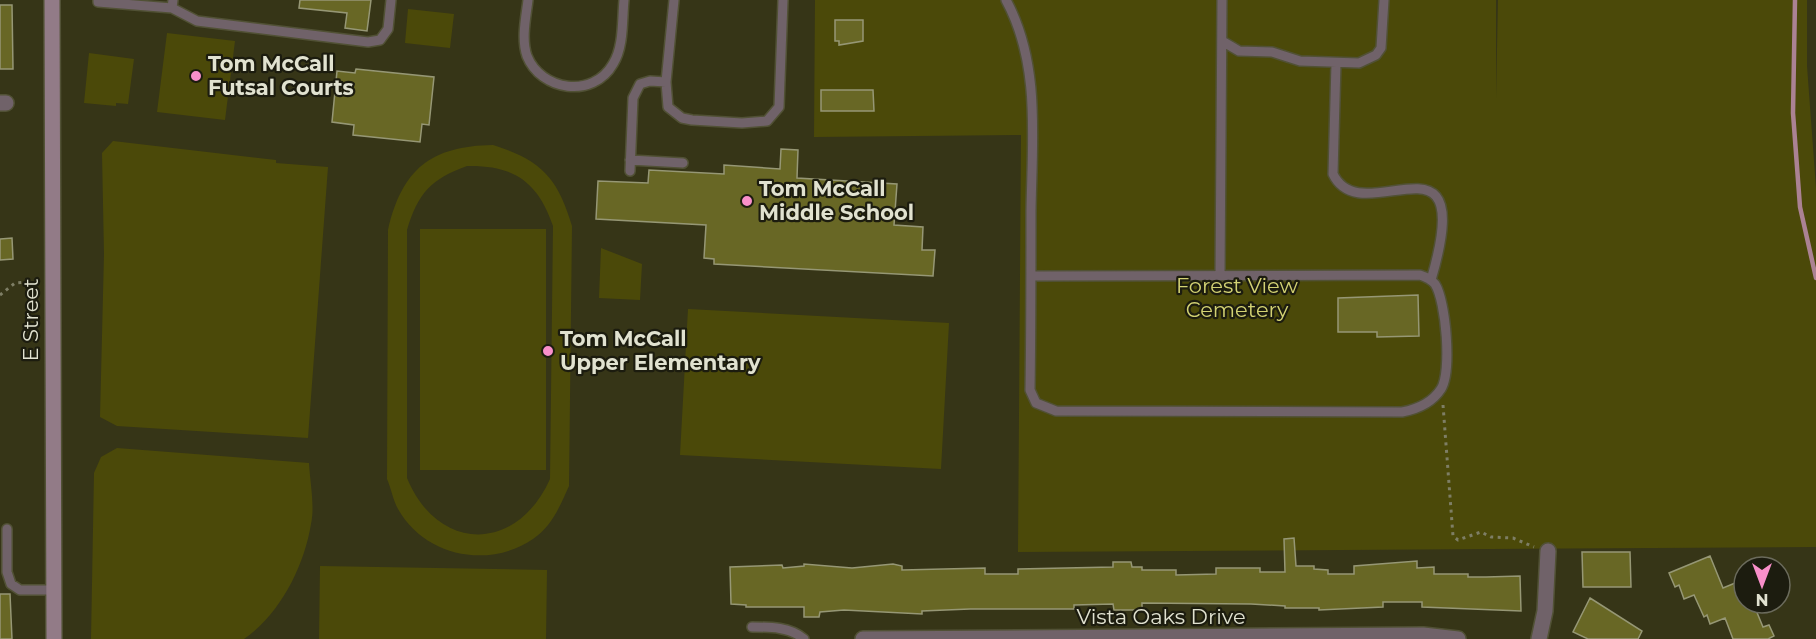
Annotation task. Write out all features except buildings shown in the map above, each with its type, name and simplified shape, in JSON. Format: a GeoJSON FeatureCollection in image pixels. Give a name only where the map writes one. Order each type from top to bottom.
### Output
{"type":"FeatureCollection","features":[{"type":"Feature","properties":{"kind":"main road","name":"E Street"},"geometry":{"type":"LineString","coordinates":[[52,0],[54,639]]}},
{"type":"Feature","properties":{"kind":"street"},"geometry":{"type":"LineString","coordinates":[[1539,639],[1545,611],[1548,551]]}},
{"type":"Feature","properties":{"kind":"street","name":"Vista Oaks Drive"},"geometry":{"type":"LineString","coordinates":[[864,639],[1267,638],[1423,635],[1458,639]]}},
{"type":"Feature","properties":{"kind":"lane"},"geometry":{"type":"LineString","coordinates":[[99,0],[98,2],[173,4],[197,21],[368,42],[380,40],[388,29],[391,0]]}},
{"type":"Feature","properties":{"kind":"lane"},"geometry":{"type":"LineString","coordinates":[[528,0],[524,38],[526,53],[533,68],[551,82],[574,87],[589,84],[603,76],[613,64],[619,49],[624,0]]}},
{"type":"Feature","properties":{"kind":"lane"},"geometry":{"type":"LineString","coordinates":[[674,0],[666,81],[668,107],[682,118],[742,123],[767,121],[774,115],[781,99],[783,0]]}},
{"type":"Feature","properties":{"kind":"lane"},"geometry":{"type":"LineString","coordinates":[[1006,0],[1017,19],[1029,62],[1032,113],[1030,390],[1036,403],[1049,410],[1402,412],[1418,409],[1431,401],[1442,389],[1448,374],[1448,343],[1438,290],[1431,280],[1420,275],[1031,276]]}},
{"type":"Feature","properties":{"kind":"lane"},"geometry":{"type":"LineString","coordinates":[[1220,276],[1222,0]]}},
{"type":"Feature","properties":{"kind":"lane"},"geometry":{"type":"LineString","coordinates":[[1222,41],[1239,51],[1272,52],[1300,61],[1359,63],[1376,55],[1384,39],[1384,0]]}},
{"type":"Feature","properties":{"kind":"lane"},"geometry":{"type":"LineString","coordinates":[[1336,63],[1334,174],[1339,184],[1347,191],[1368,194],[1423,188],[1437,196],[1444,212],[1440,249],[1431,280]]}},
{"type":"Feature","properties":{"kind":"lane"},"geometry":{"type":"LineString","coordinates":[[630,171],[633,98],[636,89],[640,84],[650,81],[666,81]]}},
{"type":"Feature","properties":{"kind":"lane"},"geometry":{"type":"LineString","coordinates":[[630,160],[683,163]]}},
{"type":"Feature","properties":{"kind":"lane"},"geometry":{"type":"LineString","coordinates":[[7,529],[7,572],[11,584],[20,590],[55,590]]}},
{"type":"Feature","properties":{"kind":"lane"},"geometry":{"type":"LineString","coordinates":[[752,627],[796,632],[804,639]]}},
{"type":"Feature","properties":{"kind":"path"},"geometry":{"type":"LineString","coordinates":[[0,295],[15,283],[28,282]]}},
{"type":"Feature","properties":{"kind":"path"},"geometry":{"type":"LineString","coordinates":[[1442,389],[1453,536],[1458,540],[1481,532],[1491,537],[1513,538],[1523,544],[1548,551]]}},
{"type":"Feature","properties":{"kind":"green space","name":"Forest View Cemetery"},"geometry":{"type":"Polygon","coordinates":[[[815,0],[1496,0],[1496,98],[1498,0],[1807,0],[1807,66],[1816,188],[1816,547],[1018,552],[1021,135],[814,137],[815,0]]]}},
{"type":"Feature","properties":{"kind":"green space"},"geometry":{"type":"Polygon","coordinates":[[[408,9],[454,14],[450,48],[405,43],[408,9]]]}},
{"type":"Feature","properties":{"kind":"green space","name":"Tom McCall Futsal Courts"},"geometry":{"type":"Polygon","coordinates":[[[167,33],[235,41],[225,120],[157,112],[167,33]]]}},
{"type":"Feature","properties":{"kind":"green space"},"geometry":{"type":"Polygon","coordinates":[[[89,53],[134,59],[128,104],[116,103],[116,106],[84,103],[89,53]]]}},
{"type":"Feature","properties":{"kind":"green space"},"geometry":{"type":"Polygon","coordinates":[[[113,141],[276,160],[276,163],[328,167],[308,438],[117,426],[100,417],[104,254],[102,153],[113,141]]]}},
{"type":"Feature","properties":{"kind":"green space"},"geometry":{"type":"Polygon","coordinates":[[[493,145],[524,157],[535,165],[554,183],[567,209],[572,226],[569,486],[559,508],[540,534],[516,548],[497,554],[478,555],[459,553],[424,538],[398,509],[387,479],[388,230],[402,191],[422,165],[436,156],[471,146],[493,145]],[[467,166],[435,182],[421,197],[407,230],[407,478],[421,503],[438,520],[457,531],[478,534],[498,531],[518,521],[536,503],[550,479],[553,226],[540,198],[532,187],[511,173],[484,166],[467,166]]]}},
{"type":"Feature","properties":{"kind":"green space"},"geometry":{"type":"Polygon","coordinates":[[[420,229],[546,229],[546,470],[420,470],[420,229]]]}},
{"type":"Feature","properties":{"kind":"green space"},"geometry":{"type":"Polygon","coordinates":[[[601,248],[642,264],[640,300],[599,298],[601,248]]]}},
{"type":"Feature","properties":{"kind":"green space"},"geometry":{"type":"Polygon","coordinates":[[[688,309],[949,323],[941,469],[680,455],[688,309]]]}},
{"type":"Feature","properties":{"kind":"green space"},"geometry":{"type":"Polygon","coordinates":[[[117,448],[309,463],[312,517],[303,557],[288,588],[269,617],[244,639],[91,639],[94,473],[101,457],[117,448]]]}},
{"type":"Feature","properties":{"kind":"green space"},"geometry":{"type":"Polygon","coordinates":[[[320,566],[547,570],[546,639],[319,639],[320,566]]]}},
{"type":"Feature","properties":{"kind":"waterway"},"geometry":{"type":"LineString","coordinates":[[1795,0],[1793,113],[1800,207],[1816,278]]}},
{"type":"Feature","properties":{"kind":"place","name":"Tom McCall Futsal Courts"},"geometry":{"type":"Point","coordinates":[196,76]}},
{"type":"Feature","properties":{"kind":"place","name":"Tom McCall Middle School"},"geometry":{"type":"Point","coordinates":[747,201]}},
{"type":"Feature","properties":{"kind":"place","name":"Tom McCall Upper Elementary"},"geometry":{"type":"Point","coordinates":[548,351]}}]}
